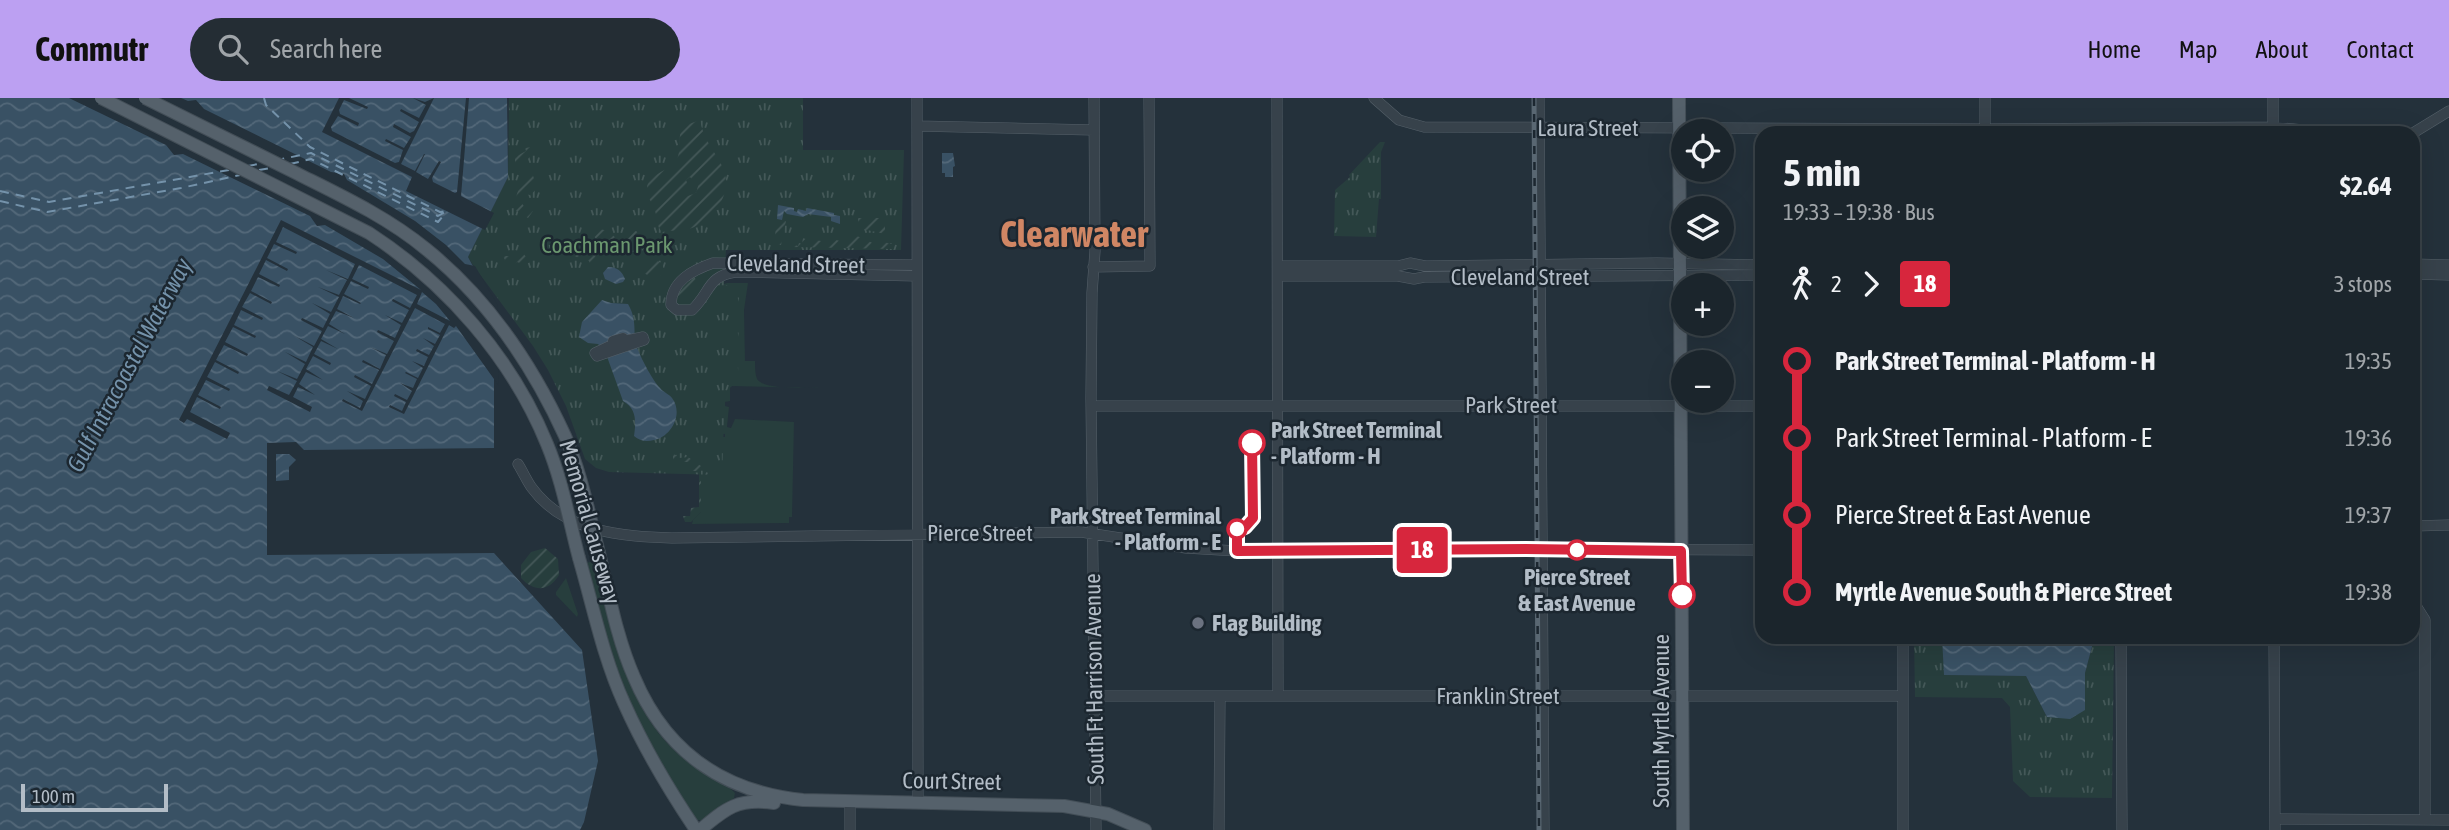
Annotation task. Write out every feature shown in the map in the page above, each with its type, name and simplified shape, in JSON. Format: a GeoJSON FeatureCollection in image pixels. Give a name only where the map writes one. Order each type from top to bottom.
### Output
{"type":"FeatureCollection","features":[{"type":"Feature","properties":{"kind":"main road","name":"Memorial Causeway"},"geometry":{"type":"LineString","coordinates":[[102,98],[369,233],[393,249],[437,286],[475,327],[522,394],[547,443],[607,656],[623,702],[656,766],[698,830]]}},
{"type":"Feature","properties":{"kind":"main road","name":"Memorial Causeway"},"geometry":{"type":"LineString","coordinates":[[145,98],[379,215],[426,249],[469,289],[523,358],[565,436],[579,476],[628,662],[647,705],[665,730],[697,762],[734,784],[754,791]]}},
{"type":"Feature","properties":{"kind":"main road","name":"South Myrtle Avenue"},"geometry":{"type":"LineString","coordinates":[[1679,98],[1679,119]]}},
{"type":"Feature","properties":{"kind":"main road","name":"South Myrtle Avenue"},"geometry":{"type":"LineString","coordinates":[[1679,182],[1680,350]]}},
{"type":"Feature","properties":{"kind":"main road","name":"South Myrtle Avenue"},"geometry":{"type":"LineString","coordinates":[[1680,413],[1683,830]]}},
{"type":"Feature","properties":{"kind":"main road","name":"Court Street"},"geometry":{"type":"LineString","coordinates":[[754,791],[789,798],[850,801],[1056,805],[1095,810],[1145,830]]}},
{"type":"Feature","properties":{"kind":"main road"},"geometry":{"type":"LineString","coordinates":[[698,830],[728,807],[743,802],[828,807],[850,801]]}},
{"type":"Feature","properties":{"kind":"street"},"geometry":{"type":"LineString","coordinates":[[917,98],[918,801]]}},
{"type":"Feature","properties":{"kind":"street","name":"South Ft Harrison Avenue"},"geometry":{"type":"LineString","coordinates":[[1094,98],[1091,406],[1096,830]]}},
{"type":"Feature","properties":{"kind":"street"},"geometry":{"type":"LineString","coordinates":[[1093,272],[1150,266],[1149,98]]}},
{"type":"Feature","properties":{"kind":"street"},"geometry":{"type":"LineString","coordinates":[[1277,98],[1279,696]]}},
{"type":"Feature","properties":{"kind":"street","name":"Laura Street"},"geometry":{"type":"LineString","coordinates":[[1374,98],[1399,120],[1424,127],[1671,128]]}},
{"type":"Feature","properties":{"kind":"street"},"geometry":{"type":"LineString","coordinates":[[1539,98],[1544,830]]}},
{"type":"Feature","properties":{"kind":"street"},"geometry":{"type":"LineString","coordinates":[[1985,98],[1985,126]]}},
{"type":"Feature","properties":{"kind":"street"},"geometry":{"type":"LineString","coordinates":[[2273,98],[2273,126]]}},
{"type":"Feature","properties":{"kind":"street"},"geometry":{"type":"LineString","coordinates":[[2420,129],[2449,111]]}},
{"type":"Feature","properties":{"kind":"street"},"geometry":{"type":"LineString","coordinates":[[917,126],[1094,130]]}},
{"type":"Feature","properties":{"kind":"street","name":"Laura Street"},"geometry":{"type":"LineString","coordinates":[[1734,129],[1755,129]]}},
{"type":"Feature","properties":{"kind":"street","name":"Cleveland Street"},"geometry":{"type":"LineString","coordinates":[[713,263],[916,271],[736,272],[722,274],[710,284],[692,310],[677,310],[670,305],[673,289],[683,278],[713,263]]}},
{"type":"Feature","properties":{"kind":"street","name":"Cleveland Street"},"geometry":{"type":"LineString","coordinates":[[1278,271],[1398,266],[1410,263],[1425,266],[1540,264],[1755,275]]}},
{"type":"Feature","properties":{"kind":"street"},"geometry":{"type":"LineString","coordinates":[[2420,264],[2449,265]]}},
{"type":"Feature","properties":{"kind":"street"},"geometry":{"type":"LineString","coordinates":[[1680,270],[1755,265]]}},
{"type":"Feature","properties":{"kind":"street","name":"Cleveland Street"},"geometry":{"type":"LineString","coordinates":[[1278,271],[1414,279],[1540,277],[1680,270]]}},
{"type":"Feature","properties":{"kind":"street"},"geometry":{"type":"LineString","coordinates":[[694,271],[710,284]]}},
{"type":"Feature","properties":{"kind":"street"},"geometry":{"type":"LineString","coordinates":[[2420,274],[2449,275]]}},
{"type":"Feature","properties":{"kind":"street","name":"Park Street"},"geometry":{"type":"LineString","coordinates":[[1091,406],[1671,405]]}},
{"type":"Feature","properties":{"kind":"street","name":"Park Street"},"geometry":{"type":"LineString","coordinates":[[1734,406],[1755,406]]}},
{"type":"Feature","properties":{"kind":"street","name":"Pierce Street"},"geometry":{"type":"LineString","coordinates":[[518,464],[533,490],[556,510],[578,524],[620,536],[672,538],[1092,532],[1186,548],[1278,551],[1755,550]]}},
{"type":"Feature","properties":{"kind":"street"},"geometry":{"type":"LineString","coordinates":[[2420,526],[2449,525]]}},
{"type":"Feature","properties":{"kind":"street"},"geometry":{"type":"LineString","coordinates":[[2420,612],[2425,620],[2426,820]]}},
{"type":"Feature","properties":{"kind":"street"},"geometry":{"type":"LineString","coordinates":[[1903,644],[1903,830]]}},
{"type":"Feature","properties":{"kind":"street"},"geometry":{"type":"LineString","coordinates":[[2121,644],[2122,830]]}},
{"type":"Feature","properties":{"kind":"street"},"geometry":{"type":"LineString","coordinates":[[2274,644],[2275,825],[2449,821]]}},
{"type":"Feature","properties":{"kind":"street","name":"Franklin Street"},"geometry":{"type":"LineString","coordinates":[[1094,696],[1903,696]]}},
{"type":"Feature","properties":{"kind":"street"},"geometry":{"type":"LineString","coordinates":[[1219,830],[1220,696]]}},
{"type":"Feature","properties":{"kind":"street"},"geometry":{"type":"LineString","coordinates":[[850,801],[850,830]]}},
{"type":"Feature","properties":{"kind":"green space","name":"Coachman Park"},"geometry":{"type":"Polygon","coordinates":[[[509,98],[803,98],[803,150],[904,150],[901,250],[726,250],[724,285],[739,286],[738,381],[725,392],[722,475],[609,472],[596,468],[585,459],[566,406],[548,370],[468,257],[508,177],[509,98]]]}},
{"type":"Feature","properties":{"kind":"green space"},"geometry":{"type":"Polygon","coordinates":[[[700,120],[706,138],[725,174],[724,194],[715,212],[698,225],[689,229],[662,232],[647,188],[652,178],[669,168],[677,159],[681,131],[700,120]],[[690,177],[686,180],[689,187],[680,192],[674,201],[696,193],[698,186],[690,177]]]}},
{"type":"Feature","properties":{"kind":"green space"},"geometry":{"type":"Polygon","coordinates":[[[1380,142],[1385,142],[1381,152],[1381,199],[1376,237],[1334,236],[1335,190],[1380,142]]]}},
{"type":"Feature","properties":{"kind":"green space"},"geometry":{"type":"Polygon","coordinates":[[[532,147],[534,151],[528,159],[520,161],[520,171],[515,174],[515,157],[526,151],[525,148],[532,147]]]}},
{"type":"Feature","properties":{"kind":"green space"},"geometry":{"type":"Polygon","coordinates":[[[532,173],[535,191],[518,198],[526,209],[533,211],[528,218],[515,210],[515,204],[521,185],[532,173]]]}},
{"type":"Feature","properties":{"kind":"green space"},"geometry":{"type":"Polygon","coordinates":[[[858,218],[885,218],[885,234],[858,228],[858,218]]]}},
{"type":"Feature","properties":{"kind":"green space"},"geometry":{"type":"Polygon","coordinates":[[[776,219],[786,221],[781,245],[776,244],[775,240],[776,219]]]}},
{"type":"Feature","properties":{"kind":"green space"},"geometry":{"type":"Polygon","coordinates":[[[600,229],[608,231],[617,239],[623,238],[628,231],[636,231],[649,243],[634,252],[601,245],[603,242],[599,239],[597,241],[593,234],[600,229]]]}},
{"type":"Feature","properties":{"kind":"green space"},"geometry":{"type":"Polygon","coordinates":[[[831,235],[844,242],[845,238],[856,236],[882,247],[883,242],[892,244],[892,249],[792,247],[792,244],[802,244],[803,238],[815,243],[816,240],[826,242],[831,239],[831,235]]]}},
{"type":"Feature","properties":{"kind":"green space"},"geometry":{"type":"Polygon","coordinates":[[[582,245],[596,254],[594,263],[590,264],[589,261],[574,256],[575,249],[582,245]]]}},
{"type":"Feature","properties":{"kind":"green space"},"geometry":{"type":"Polygon","coordinates":[[[523,253],[530,262],[525,265],[517,262],[505,270],[501,268],[505,260],[503,256],[523,253]]]}},
{"type":"Feature","properties":{"kind":"green space"},"geometry":{"type":"Polygon","coordinates":[[[648,260],[662,263],[664,270],[660,276],[651,277],[642,272],[641,265],[648,260]]]}},
{"type":"Feature","properties":{"kind":"green space"},"geometry":{"type":"Polygon","coordinates":[[[694,277],[699,283],[698,287],[692,289],[690,294],[683,293],[677,297],[683,285],[694,277]]]}},
{"type":"Feature","properties":{"kind":"green space"},"geometry":{"type":"Polygon","coordinates":[[[748,283],[744,310],[745,361],[755,361],[756,377],[761,383],[780,387],[730,386],[730,401],[725,402],[725,406],[729,407],[727,427],[731,428],[735,419],[794,422],[792,517],[789,517],[789,523],[692,524],[701,512],[698,436],[725,437],[725,434],[696,433],[724,284],[748,283]]]}},
{"type":"Feature","properties":{"kind":"green space"},"geometry":{"type":"Polygon","coordinates":[[[673,453],[679,458],[688,457],[701,466],[701,512],[691,522],[685,522],[683,516],[690,516],[691,508],[699,507],[699,471],[690,471],[689,462],[673,462],[673,453]]]}},
{"type":"Feature","properties":{"kind":"green space"},"geometry":{"type":"Polygon","coordinates":[[[545,548],[558,559],[559,575],[551,585],[536,588],[521,578],[521,565],[531,552],[545,548]]]}},
{"type":"Feature","properties":{"kind":"green space"},"geometry":{"type":"Polygon","coordinates":[[[594,561],[622,664],[644,712],[677,753],[735,793],[734,798],[702,820],[697,820],[664,769],[627,697],[586,563],[594,561]]]}},
{"type":"Feature","properties":{"kind":"green space"},"geometry":{"type":"Polygon","coordinates":[[[566,578],[578,614],[577,617],[556,595],[566,578]]]}},
{"type":"Feature","properties":{"kind":"green space"},"geometry":{"type":"Polygon","coordinates":[[[1914,644],[1943,644],[1945,675],[2026,676],[2047,717],[2085,709],[2085,673],[2093,644],[2114,644],[2112,798],[2030,797],[2013,781],[2010,707],[2002,698],[1915,697],[1914,644]]]}},
{"type":"Feature","properties":{"kind":"water","name":"Gulf Intracoastal Waterway"},"geometry":{"type":"Polygon","coordinates":[[[0,98],[507,98],[508,177],[468,257],[494,305],[494,448],[304,450],[296,442],[267,443],[267,555],[494,553],[582,650],[598,761],[580,830],[0,830],[0,98]]]}},
{"type":"Feature","properties":{"kind":"water"},"geometry":{"type":"Polygon","coordinates":[[[942,153],[953,153],[953,177],[945,177],[945,173],[942,173],[942,153]]]}},
{"type":"Feature","properties":{"kind":"water"},"geometry":{"type":"Polygon","coordinates":[[[778,205],[794,208],[797,212],[798,209],[806,211],[807,208],[834,213],[840,216],[840,224],[831,221],[831,217],[808,214],[803,217],[784,211],[782,220],[777,219],[778,205]]]}},
{"type":"Feature","properties":{"kind":"water"},"geometry":{"type":"Polygon","coordinates":[[[608,267],[621,272],[625,279],[623,282],[616,284],[605,279],[603,273],[608,267]]]}},
{"type":"Feature","properties":{"kind":"water"},"geometry":{"type":"Polygon","coordinates":[[[602,300],[628,304],[633,317],[636,344],[642,359],[657,385],[675,404],[677,411],[674,424],[660,438],[646,441],[634,436],[633,412],[623,401],[605,351],[598,344],[588,343],[579,337],[582,322],[602,300]]]}},
{"type":"Feature","properties":{"kind":"water"},"geometry":{"type":"Polygon","coordinates":[[[276,454],[289,454],[296,460],[289,467],[289,480],[276,481],[276,454]]]}},
{"type":"Feature","properties":{"kind":"water"},"geometry":{"type":"Polygon","coordinates":[[[1942,644],[2093,644],[2085,673],[2085,710],[2070,719],[2047,717],[2026,676],[1944,675],[1942,644]]]}},
{"type":"Feature","properties":{"kind":"pier"},"geometry":{"type":"Polygon","coordinates":[[[69,98],[196,100],[204,109],[331,172],[344,174],[347,180],[415,221],[465,264],[475,266],[497,304],[499,386],[456,326],[454,328],[449,325],[404,414],[389,407],[390,405],[402,411],[406,402],[394,396],[395,394],[407,400],[412,391],[400,383],[413,388],[417,379],[405,373],[418,378],[423,368],[412,361],[424,366],[428,357],[416,351],[417,349],[429,355],[434,346],[423,338],[435,344],[440,335],[428,327],[440,333],[445,324],[415,308],[362,411],[342,401],[343,399],[360,408],[363,401],[347,391],[365,399],[371,386],[354,377],[355,375],[372,384],[379,370],[362,362],[363,360],[380,369],[386,355],[370,347],[387,354],[394,341],[377,332],[378,330],[395,338],[401,325],[385,315],[402,323],[409,310],[392,301],[393,299],[410,308],[417,295],[359,265],[352,279],[369,287],[368,289],[351,281],[344,294],[361,303],[343,296],[337,309],[354,318],[336,311],[329,324],[345,334],[328,326],[321,339],[338,349],[321,341],[314,354],[331,363],[330,365],[313,356],[306,369],[323,380],[306,372],[299,384],[315,395],[298,387],[293,397],[312,407],[310,412],[267,390],[269,386],[289,395],[297,381],[277,371],[297,379],[305,364],[285,352],[306,362],[313,347],[293,335],[314,346],[322,331],[301,320],[302,318],[323,328],[330,314],[312,303],[331,312],[339,297],[318,287],[339,295],[347,280],[326,270],[348,279],[355,264],[283,227],[276,242],[297,252],[296,254],[274,244],[267,258],[288,269],[287,271],[266,260],[259,274],[280,285],[279,287],[258,277],[251,291],[272,302],[271,304],[250,293],[242,307],[263,318],[262,320],[241,310],[234,325],[256,336],[255,338],[233,327],[225,342],[248,354],[247,356],[224,345],[216,360],[239,372],[238,374],[215,362],[207,377],[230,389],[229,391],[206,380],[198,395],[221,407],[220,409],[197,397],[190,412],[230,433],[227,439],[187,419],[184,423],[179,420],[281,220],[421,290],[383,259],[325,225],[317,226],[310,216],[183,154],[174,155],[166,145],[69,98]],[[422,292],[417,304],[450,321],[422,292]]]}},
{"type":"Feature","properties":{"kind":"pier"},"geometry":{"type":"Polygon","coordinates":[[[339,98],[349,98],[368,107],[367,109],[344,100],[340,114],[359,123],[358,126],[338,116],[331,127],[332,131],[395,163],[399,162],[403,150],[385,141],[386,139],[404,148],[411,137],[393,127],[394,124],[410,133],[419,122],[400,111],[401,109],[419,118],[426,105],[413,98],[425,102],[434,98],[401,164],[415,171],[425,154],[416,172],[428,179],[439,161],[441,162],[432,178],[433,182],[455,193],[466,98],[469,98],[461,196],[494,213],[485,230],[406,191],[412,177],[322,132],[339,98]]]}},
{"type":"Feature","properties":{"kind":"ferry route"},"geometry":{"type":"LineString","coordinates":[[264,98],[266,105],[310,147],[440,212],[447,211],[438,216],[311,153],[282,159]]}},
{"type":"Feature","properties":{"kind":"ferry route"},"geometry":{"type":"LineString","coordinates":[[290,164],[311,159],[438,222],[444,215]]}},
{"type":"Feature","properties":{"kind":"ferry route"},"geometry":{"type":"LineString","coordinates":[[248,166],[263,163]]}},
{"type":"Feature","properties":{"kind":"ferry route"},"geometry":{"type":"LineString","coordinates":[[259,170],[271,168]]}},
{"type":"Feature","properties":{"kind":"ferry route"},"geometry":{"type":"LineString","coordinates":[[0,191],[49,202],[229,170]]}},
{"type":"Feature","properties":{"kind":"ferry route"},"geometry":{"type":"LineString","coordinates":[[0,201],[47,212],[240,175]]}},
{"type":"Feature","properties":{"kind":"railway"},"geometry":{"type":"LineString","coordinates":[[1534,98],[1539,830]]}},
{"type":"Feature","properties":{"kind":"bus line","name":"18"},"geometry":{"type":"LineString","coordinates":[[1252,443],[1253,518],[1245,527],[1237,529],[1237,551],[1681,551],[1682,595]]}},
{"type":"Feature","properties":{"kind":"place","name":"Park Street Terminal - Platform - H"},"geometry":{"type":"Point","coordinates":[1252,443]}},
{"type":"Feature","properties":{"kind":"place","name":"Park Street Terminal - Platform - E"},"geometry":{"type":"Point","coordinates":[1237,529]}},
{"type":"Feature","properties":{"kind":"place","name":"Pierce Street & East Avenue"},"geometry":{"type":"Point","coordinates":[1577,550]}},
{"type":"Feature","properties":{"kind":"place","name":"Flag Building"},"geometry":{"type":"Point","coordinates":[1198,623]}},
{"type":"Feature","properties":{"kind":"district","name":"Clearwater"},"geometry":{"type":"Point","coordinates":[1074,233]}}]}
